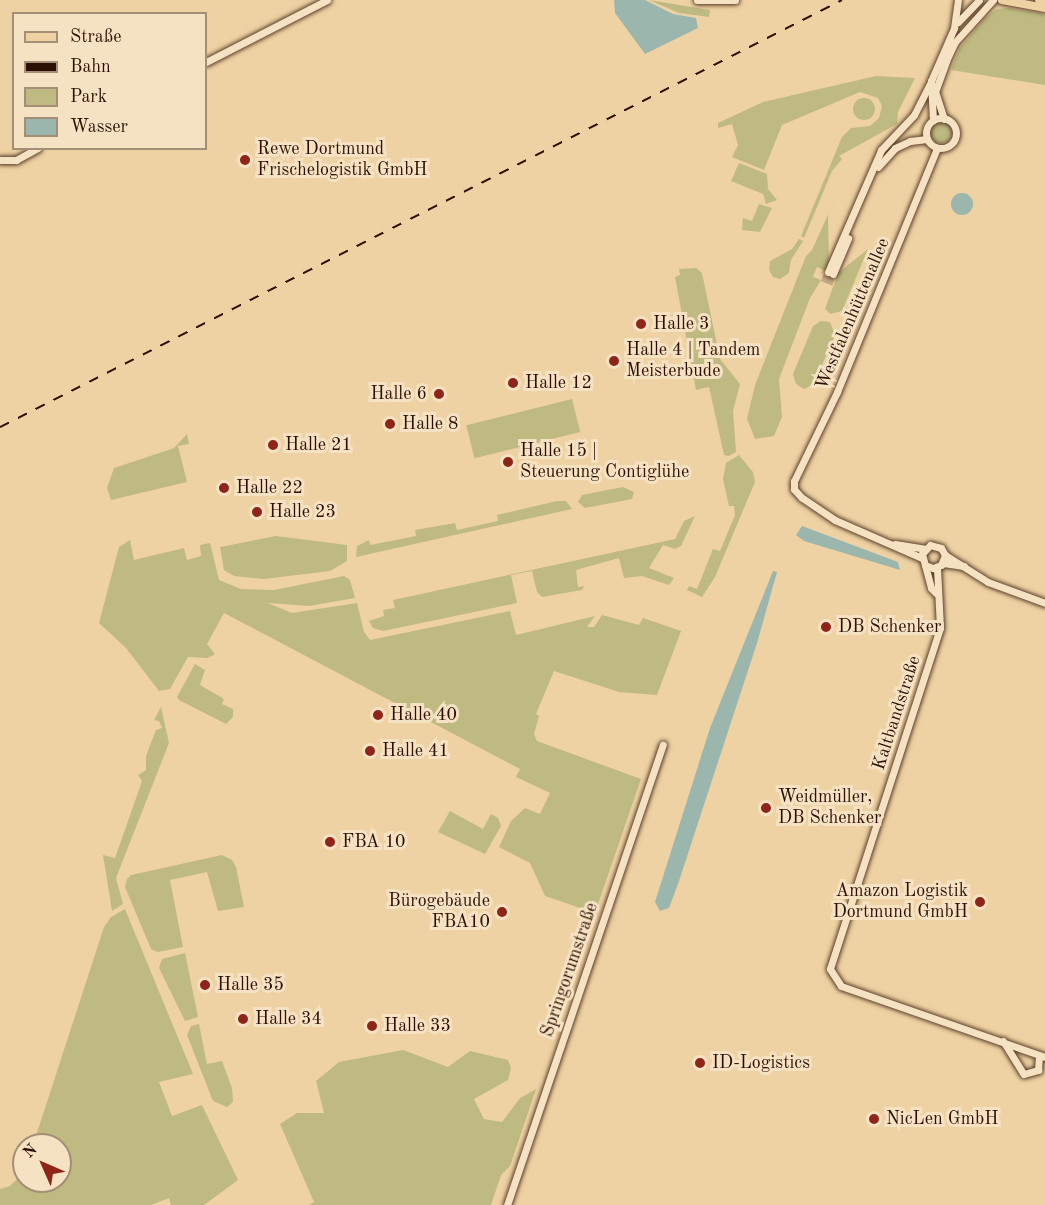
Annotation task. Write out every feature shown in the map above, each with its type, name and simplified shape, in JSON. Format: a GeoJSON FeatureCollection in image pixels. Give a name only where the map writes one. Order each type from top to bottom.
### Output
{"type":"FeatureCollection","features":[{"type":"Feature","properties":{"kind":"highway"},"geometry":{"type":"LineString","coordinates":[[1040,0],[1045,5]]}},
{"type":"Feature","properties":{"kind":"main road"},"geometry":{"type":"LineString","coordinates":[[1002,0],[1045,5]]}},
{"type":"Feature","properties":{"kind":"street"},"geometry":{"type":"LineString","coordinates":[[207,61],[327,0]]}},
{"type":"Feature","properties":{"kind":"street"},"geometry":{"type":"LineString","coordinates":[[696,0],[735,0]]}},
{"type":"Feature","properties":{"kind":"street"},"geometry":{"type":"LineString","coordinates":[[958,0],[954,28],[931,81],[914,115],[880,153],[831,273],[885,155],[910,141],[927,139],[937,147],[948,146],[955,136],[954,127],[944,119],[935,92],[955,42],[993,0]]}},
{"type":"Feature","properties":{"kind":"street"},"geometry":{"type":"LineString","coordinates":[[954,28],[979,0]]}},
{"type":"Feature","properties":{"kind":"street"},"geometry":{"type":"LineString","coordinates":[[927,139],[926,129],[933,120],[931,81]]}},
{"type":"Feature","properties":{"kind":"street"},"geometry":{"type":"LineString","coordinates":[[933,120],[944,119]]}},
{"type":"Feature","properties":{"kind":"street","name":"Westfalenhüttenallee"},"geometry":{"type":"LineString","coordinates":[[895,544],[844,524],[794,489],[797,470],[837,392],[937,147]]}},
{"type":"Feature","properties":{"kind":"street"},"geometry":{"type":"LineString","coordinates":[[0,160],[16,160],[35,150]]}},
{"type":"Feature","properties":{"kind":"street"},"geometry":{"type":"LineString","coordinates":[[895,544],[925,549],[938,546],[942,562]]}},
{"type":"Feature","properties":{"kind":"street"},"geometry":{"type":"LineString","coordinates":[[895,544],[924,561],[964,567],[988,582],[1045,603]]}},
{"type":"Feature","properties":{"kind":"street"},"geometry":{"type":"LineString","coordinates":[[924,561],[925,549]]}},
{"type":"Feature","properties":{"kind":"street","name":"Kaltbandstraße"},"geometry":{"type":"LineString","coordinates":[[924,561],[936,593],[940,628],[831,962],[833,979],[841,986],[1001,1039]]}},
{"type":"Feature","properties":{"kind":"street","name":"Kaltbandstraße"},"geometry":{"type":"LineString","coordinates":[[936,593],[942,562]]}},
{"type":"Feature","properties":{"kind":"street","name":"Springorumstraße"},"geometry":{"type":"LineString","coordinates":[[507,1205],[663,745]]}},
{"type":"Feature","properties":{"kind":"street"},"geometry":{"type":"LineString","coordinates":[[1001,1039],[1025,1052],[1042,1057],[1042,1066],[1035,1073],[1024,1074],[1018,1068],[1018,1059],[1001,1039]]}},
{"type":"Feature","properties":{"kind":"street"},"geometry":{"type":"LineString","coordinates":[[1018,1059],[1025,1052]]}},
{"type":"Feature","properties":{"kind":"green space"},"geometry":{"type":"Polygon","coordinates":[[[649,0],[710,10],[709,17],[679,13],[649,0]]]}},
{"type":"Feature","properties":{"kind":"green space"},"geometry":{"type":"Polygon","coordinates":[[[1009,8],[1045,14],[1045,85],[951,70],[959,49],[984,19],[997,9],[1009,8]]]}},
{"type":"Feature","properties":{"kind":"green space"},"geometry":{"type":"Polygon","coordinates":[[[876,76],[915,78],[898,112],[897,124],[839,156],[842,159],[832,171],[804,238],[801,236],[842,137],[851,128],[870,126],[879,118],[882,106],[878,98],[860,92],[782,125],[764,170],[732,157],[738,145],[732,124],[718,128],[718,123],[763,102],[876,76]]]}},
{"type":"Feature","properties":{"kind":"green space"},"geometry":{"type":"Polygon","coordinates":[[[860,98],[868,98],[875,105],[875,113],[868,120],[860,120],[853,113],[853,105],[860,98]]]}},
{"type":"Feature","properties":{"kind":"green space"},"geometry":{"type":"Polygon","coordinates":[[[941,121],[949,124],[952,132],[949,140],[941,143],[933,140],[930,132],[933,124],[941,121]]]}},
{"type":"Feature","properties":{"kind":"green space"},"geometry":{"type":"Polygon","coordinates":[[[739,163],[767,174],[768,189],[777,200],[766,204],[763,194],[731,181],[739,163]]]}},
{"type":"Feature","properties":{"kind":"green space"},"geometry":{"type":"Polygon","coordinates":[[[850,166],[828,215],[829,265],[826,271],[817,267],[813,277],[821,280],[810,298],[779,379],[782,417],[774,436],[755,439],[747,419],[755,385],[806,256],[812,250],[850,166]]]}},
{"type":"Feature","properties":{"kind":"green space"},"geometry":{"type":"Polygon","coordinates":[[[759,204],[772,208],[760,232],[742,230],[743,218],[752,221],[759,204]]]}},
{"type":"Feature","properties":{"kind":"green space"},"geometry":{"type":"Polygon","coordinates":[[[799,239],[803,241],[791,260],[789,273],[780,279],[773,277],[769,270],[770,261],[792,249],[799,239]]]}},
{"type":"Feature","properties":{"kind":"green space"},"geometry":{"type":"Polygon","coordinates":[[[868,249],[842,311],[830,314],[825,309],[838,273],[868,249]]]}},
{"type":"Feature","properties":{"kind":"green space"},"geometry":{"type":"Polygon","coordinates":[[[696,268],[702,273],[720,359],[740,384],[733,411],[736,452],[729,456],[724,455],[709,387],[696,390],[675,277],[680,275],[679,269],[696,268]]]}},
{"type":"Feature","properties":{"kind":"green space"},"geometry":{"type":"Polygon","coordinates":[[[821,321],[830,322],[835,335],[814,384],[804,389],[796,384],[793,374],[813,326],[821,321]]]}},
{"type":"Feature","properties":{"kind":"green space"},"geometry":{"type":"Polygon","coordinates":[[[572,399],[580,432],[474,458],[466,425],[572,399]]]}},
{"type":"Feature","properties":{"kind":"green space"},"geometry":{"type":"Polygon","coordinates":[[[187,434],[189,444],[178,446],[187,482],[111,500],[107,488],[114,468],[174,448],[187,434]]]}},
{"type":"Feature","properties":{"kind":"green space"},"geometry":{"type":"Polygon","coordinates":[[[739,455],[753,472],[755,482],[715,577],[702,597],[687,590],[689,586],[697,589],[713,549],[720,551],[735,515],[734,506],[729,506],[723,479],[726,463],[739,455]]]}},
{"type":"Feature","properties":{"kind":"green space"},"geometry":{"type":"Polygon","coordinates":[[[623,487],[634,492],[632,499],[585,508],[578,502],[582,495],[623,487]]]}},
{"type":"Feature","properties":{"kind":"green space"},"geometry":{"type":"Polygon","coordinates":[[[566,501],[572,509],[356,557],[357,546],[369,540],[370,545],[416,536],[415,530],[455,523],[457,530],[498,521],[497,515],[566,501]]]}},
{"type":"Feature","properties":{"kind":"green space"},"geometry":{"type":"Polygon","coordinates":[[[695,516],[681,546],[675,549],[663,545],[649,568],[674,578],[669,585],[642,576],[624,578],[619,558],[576,570],[578,587],[584,586],[582,590],[542,597],[537,592],[532,571],[511,575],[517,603],[383,631],[373,628],[369,621],[384,616],[383,610],[395,608],[393,600],[675,539],[684,521],[695,516]]]}},
{"type":"Feature","properties":{"kind":"green space"},"geometry":{"type":"Polygon","coordinates":[[[276,536],[347,545],[347,561],[330,571],[264,579],[234,576],[224,570],[220,547],[276,536]]]}},
{"type":"Feature","properties":{"kind":"green space"},"geometry":{"type":"Polygon","coordinates":[[[130,540],[134,560],[184,548],[187,560],[201,556],[200,545],[210,543],[219,580],[241,589],[274,590],[344,576],[350,580],[355,598],[309,606],[268,603],[292,613],[357,603],[364,632],[370,640],[510,611],[516,635],[595,616],[587,627],[594,627],[602,615],[639,625],[643,618],[681,631],[657,695],[619,692],[554,671],[536,714],[539,716],[534,734],[537,741],[641,779],[595,913],[545,896],[530,863],[499,847],[511,821],[525,808],[540,814],[550,793],[516,777],[520,769],[224,613],[207,644],[215,654],[208,658],[188,657],[170,689],[159,691],[126,648],[99,623],[119,547],[130,540]]]}},
{"type":"Feature","properties":{"kind":"green space"},"geometry":{"type":"Polygon","coordinates":[[[195,664],[205,670],[200,685],[224,699],[222,704],[233,709],[233,717],[226,724],[177,697],[195,664]]]}},
{"type":"Feature","properties":{"kind":"green space"},"geometry":{"type":"Polygon","coordinates":[[[161,707],[169,743],[116,878],[123,904],[112,911],[103,855],[115,858],[142,781],[138,775],[146,770],[146,756],[156,730],[162,728],[159,721],[154,720],[161,707]]]}},
{"type":"Feature","properties":{"kind":"green space"},"geometry":{"type":"Polygon","coordinates":[[[450,811],[483,829],[491,814],[498,818],[501,826],[485,854],[438,832],[450,811]]]}},
{"type":"Feature","properties":{"kind":"green space"},"geometry":{"type":"Polygon","coordinates":[[[222,855],[232,860],[236,867],[244,907],[218,911],[207,872],[170,880],[183,947],[158,952],[151,949],[125,887],[127,879],[131,875],[222,855]]]}},
{"type":"Feature","properties":{"kind":"green space"},"geometry":{"type":"Polygon","coordinates":[[[125,909],[193,1074],[159,1082],[172,1116],[202,1105],[238,1180],[204,1205],[171,1205],[169,1198],[151,1205],[0,1205],[0,1189],[12,1184],[12,1193],[72,1193],[72,1133],[37,1133],[104,927],[111,917],[125,909]]]}},
{"type":"Feature","properties":{"kind":"green space"},"geometry":{"type":"Polygon","coordinates":[[[185,953],[198,1017],[185,1021],[159,968],[162,959],[185,953]]]}},
{"type":"Feature","properties":{"kind":"green space"},"geometry":{"type":"Polygon","coordinates":[[[199,1024],[207,1064],[222,1061],[232,1088],[233,1102],[227,1107],[213,1101],[187,1035],[191,1026],[199,1024]]]}},
{"type":"Feature","properties":{"kind":"green space"},"geometry":{"type":"Polygon","coordinates":[[[403,1050],[448,1067],[470,1051],[508,1060],[511,1068],[508,1080],[474,1099],[484,1119],[502,1122],[520,1098],[536,1089],[510,1166],[501,1175],[491,1205],[309,1205],[314,1202],[280,1124],[297,1113],[324,1113],[316,1081],[339,1062],[403,1050]]]}},
{"type":"Feature","properties":{"kind":"water"},"geometry":{"type":"Polygon","coordinates":[[[614,0],[645,0],[673,14],[696,18],[698,28],[645,54],[615,13],[614,0]]]}},
{"type":"Feature","properties":{"kind":"water"},"geometry":{"type":"Polygon","coordinates":[[[962,193],[970,196],[973,204],[970,212],[962,215],[954,212],[951,204],[954,196],[962,193]]]}},
{"type":"Feature","properties":{"kind":"water"},"geometry":{"type":"Polygon","coordinates":[[[802,526],[898,562],[900,570],[804,541],[796,535],[802,526]]]}},
{"type":"Feature","properties":{"kind":"water"},"geometry":{"type":"Polygon","coordinates":[[[773,571],[777,572],[757,643],[679,881],[669,908],[660,911],[655,902],[710,728],[773,571]]]}},
{"type":"Feature","properties":{"kind":"tunnel"},"geometry":{"type":"LineString","coordinates":[[824,282],[828,272]]}},
{"type":"Feature","properties":{"kind":"tunnel"},"geometry":{"type":"LineString","coordinates":[[829,284],[833,274]]}},
{"type":"Feature","properties":{"kind":"railway"},"geometry":{"type":"LineString","coordinates":[[0,427],[842,0]]}},
{"type":"Feature","properties":{"kind":"place","name":"Rewe Dortmund Frischelogistik GmbH"},"geometry":{"type":"Point","coordinates":[245,160]}},
{"type":"Feature","properties":{"kind":"place","name":"Halle 3"},"geometry":{"type":"Point","coordinates":[641,324]}},
{"type":"Feature","properties":{"kind":"place","name":"Halle 4 | Tandem Meisterbude"},"geometry":{"type":"Point","coordinates":[614,361]}},
{"type":"Feature","properties":{"kind":"place","name":"Halle 12"},"geometry":{"type":"Point","coordinates":[513,383]}},
{"type":"Feature","properties":{"kind":"place","name":"Halle 6"},"geometry":{"type":"Point","coordinates":[439,394]}},
{"type":"Feature","properties":{"kind":"place","name":"Halle 8"},"geometry":{"type":"Point","coordinates":[390,424]}},
{"type":"Feature","properties":{"kind":"place","name":"Halle 21"},"geometry":{"type":"Point","coordinates":[273,445]}},
{"type":"Feature","properties":{"kind":"place","name":"Halle 15 | Steuerung Contiglühe"},"geometry":{"type":"Point","coordinates":[508,462]}},
{"type":"Feature","properties":{"kind":"place","name":"Halle 22"},"geometry":{"type":"Point","coordinates":[224,488]}},
{"type":"Feature","properties":{"kind":"place","name":"Halle 23"},"geometry":{"type":"Point","coordinates":[257,512]}},
{"type":"Feature","properties":{"kind":"place","name":"DB Schenker"},"geometry":{"type":"Point","coordinates":[826,627]}},
{"type":"Feature","properties":{"kind":"place","name":"Halle 40"},"geometry":{"type":"Point","coordinates":[378,715]}},
{"type":"Feature","properties":{"kind":"place","name":"Halle 41"},"geometry":{"type":"Point","coordinates":[370,751]}},
{"type":"Feature","properties":{"kind":"place","name":"Weidmüller, DB Schenker"},"geometry":{"type":"Point","coordinates":[766,808]}},
{"type":"Feature","properties":{"kind":"place","name":"FBA 10"},"geometry":{"type":"Point","coordinates":[330,842]}},
{"type":"Feature","properties":{"kind":"place","name":"Amazon Logistik Dortmund GmbH"},"geometry":{"type":"Point","coordinates":[980,902]}},
{"type":"Feature","properties":{"kind":"place","name":"Bürogebäude FBA10"},"geometry":{"type":"Point","coordinates":[502,912]}},
{"type":"Feature","properties":{"kind":"place","name":"Halle 35"},"geometry":{"type":"Point","coordinates":[205,985]}},
{"type":"Feature","properties":{"kind":"place","name":"Halle 34"},"geometry":{"type":"Point","coordinates":[243,1019]}},
{"type":"Feature","properties":{"kind":"place","name":"Halle 33"},"geometry":{"type":"Point","coordinates":[372,1026]}},
{"type":"Feature","properties":{"kind":"place","name":"ID-Logistics"},"geometry":{"type":"Point","coordinates":[700,1063]}},
{"type":"Feature","properties":{"kind":"place","name":"NicLen GmbH"},"geometry":{"type":"Point","coordinates":[874,1119]}}]}
